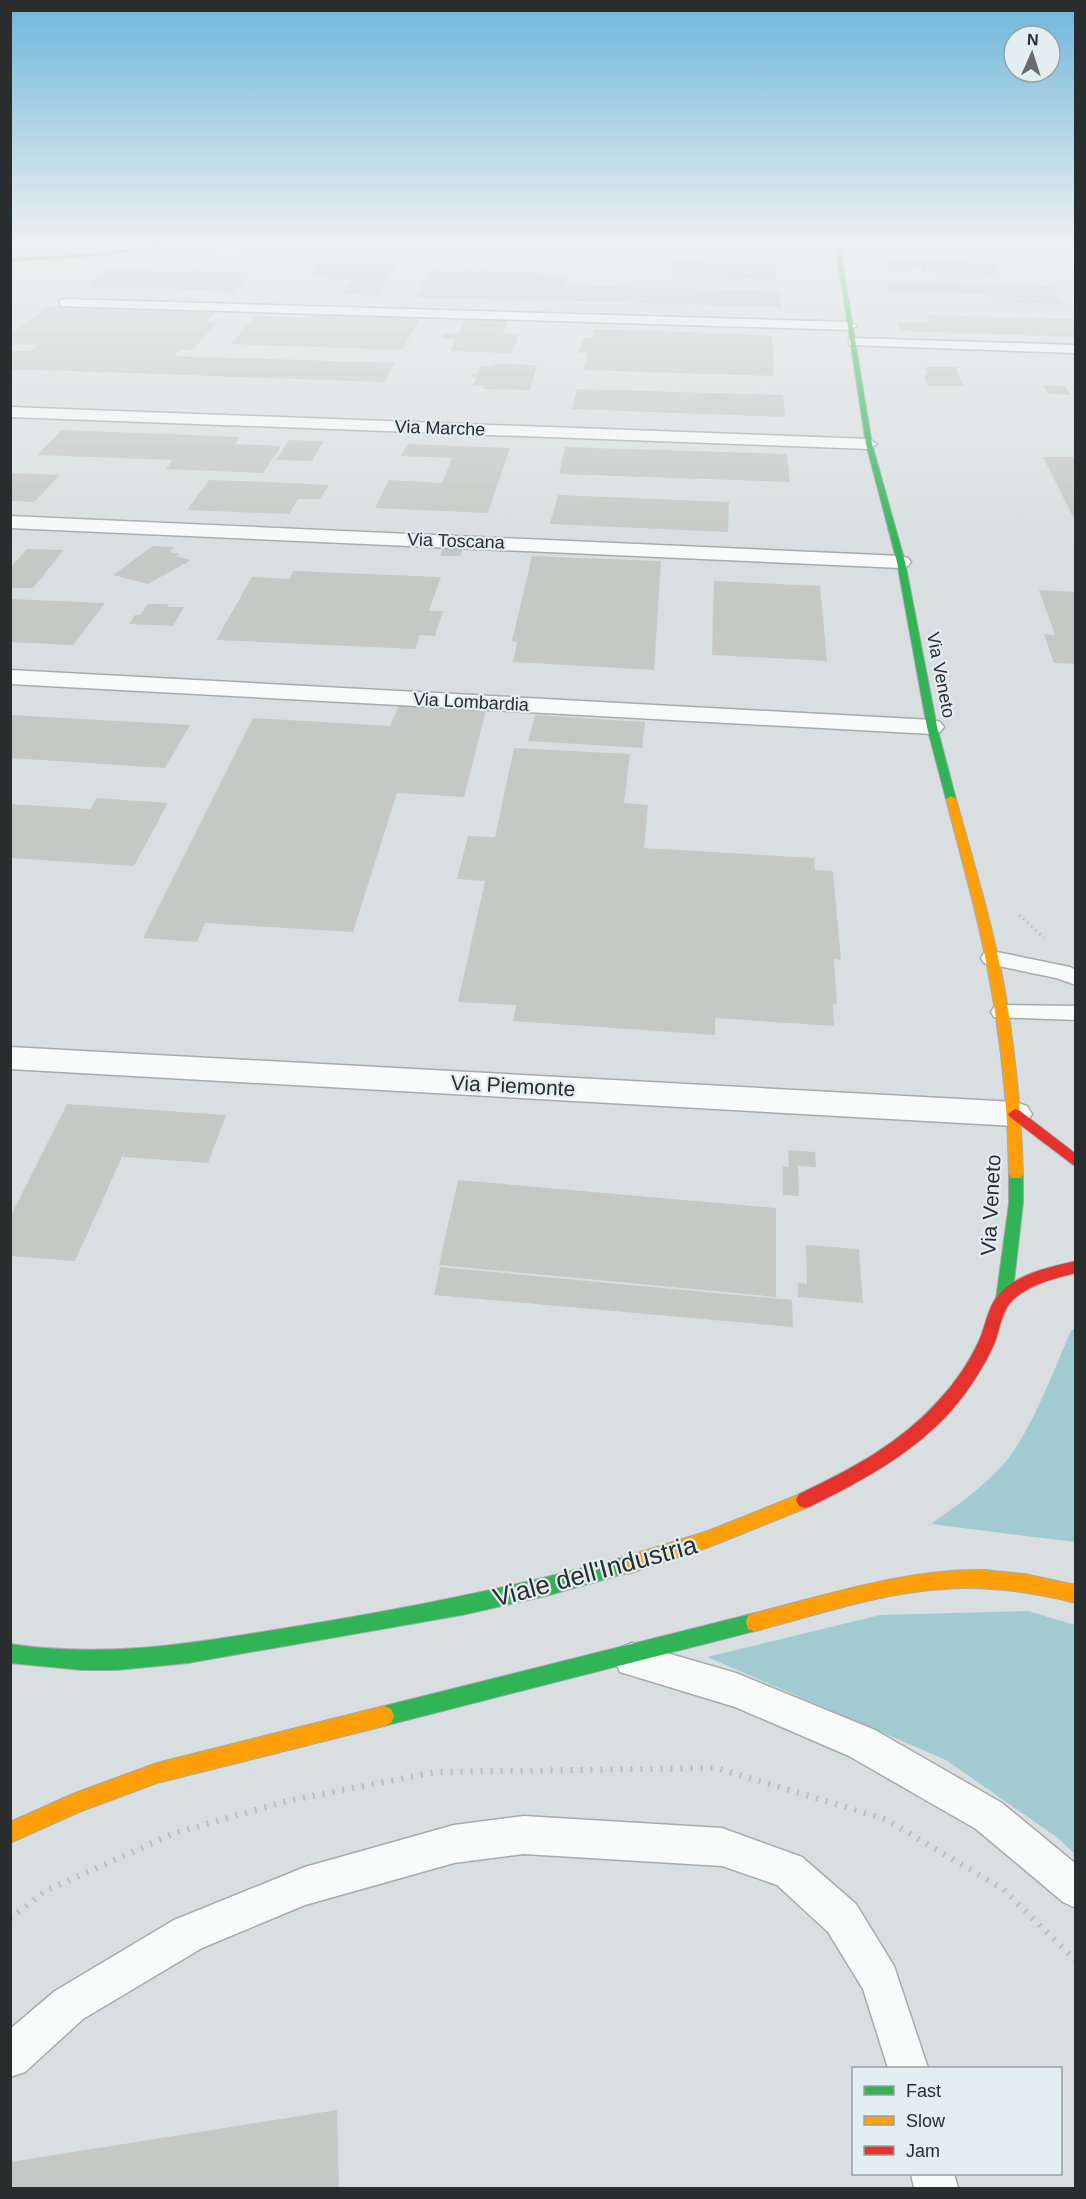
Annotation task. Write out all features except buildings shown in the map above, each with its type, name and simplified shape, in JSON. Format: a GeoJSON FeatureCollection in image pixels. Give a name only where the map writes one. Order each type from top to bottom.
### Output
{"type":"FeatureCollection","features":[{"type":"Feature","properties":{"kind":"main road","name":"Via Veneto"},"geometry":{"type":"LineString","coordinates":[[854,345],[868,444],[901,562],[932,727],[992,958],[1002,1012],[1015,1114],[1016,1203],[1004,1299]]}},
{"type":"Feature","properties":{"kind":"main road"},"geometry":{"type":"LineString","coordinates":[[1015,1114],[1076,1162]]}},
{"type":"Feature","properties":{"kind":"main road"},"geometry":{"type":"LineString","coordinates":[[1004,1299],[1052,1272],[1076,1266]]}},
{"type":"Feature","properties":{"kind":"main road","name":"Viale dell'Industria"},"geometry":{"type":"LineString","coordinates":[[10,1653],[66,1662],[106,1662],[238,1645],[465,1604],[578,1578],[691,1548],[816,1496],[864,1470],[903,1445],[925,1426],[962,1385],[987,1342],[1004,1299]]}},
{"type":"Feature","properties":{"kind":"main road"},"geometry":{"type":"LineString","coordinates":[[10,1833],[75,1803],[157,1773],[934,1580],[993,1577],[1042,1585],[1076,1594]]}},
{"type":"Feature","properties":{"kind":"street"},"geometry":{"type":"LineString","coordinates":[[937,345],[1076,349]]}},
{"type":"Feature","properties":{"kind":"street","name":"Via Marche"},"geometry":{"type":"LineString","coordinates":[[10,412],[868,444]]}},
{"type":"Feature","properties":{"kind":"street","name":"Via Toscana"},"geometry":{"type":"LineString","coordinates":[[10,522],[901,562]]}},
{"type":"Feature","properties":{"kind":"street","name":"Via Lombardia"},"geometry":{"type":"LineString","coordinates":[[10,677],[932,727]]}},
{"type":"Feature","properties":{"kind":"street","name":"Via Piemonte"},"geometry":{"type":"LineString","coordinates":[[10,1058],[1015,1114]]}},
{"type":"Feature","properties":{"kind":"lane"},"geometry":{"type":"LineString","coordinates":[[992,958],[1062,972],[1076,978]]}},
{"type":"Feature","properties":{"kind":"lane"},"geometry":{"type":"LineString","coordinates":[[1002,1012],[1076,1013]]}},
{"type":"Feature","properties":{"kind":"lane"},"geometry":{"type":"LineString","coordinates":[[621,1657],[736,1690],[862,1743],[990,1816],[1076,1889]]}},
{"type":"Feature","properties":{"kind":"lane"},"geometry":{"type":"LineString","coordinates":[[10,2057],[69,2005],[188,1934],[305,1886],[454,1844],[524,1835],[722,1847],[789,1870],[842,1918],[880,1980],[908,2067]]}},
{"type":"Feature","properties":{"kind":"shaded area"},"geometry":{"type":"Polygon","coordinates":[[[1075,1328],[1075,1542],[931,1524],[983,1484],[1010,1456],[1030,1423],[1071,1331],[1075,1328]]]}},
{"type":"Feature","properties":{"kind":"shaded area"},"geometry":{"type":"Polygon","coordinates":[[[1028,1611],[1075,1625],[1075,1854],[1058,1838],[946,1760],[707,1657],[880,1615],[1028,1611]]]}},
{"type":"Feature","properties":{"kind":"traffic: fast"},"geometry":{"type":"LineString","coordinates":[[853,345],[869,444],[901,562],[932,727],[951,799]]}},
{"type":"Feature","properties":{"kind":"traffic: fast"},"geometry":{"type":"LineString","coordinates":[[1004,1299],[1016,1203],[1016,1174]]}},
{"type":"Feature","properties":{"kind":"traffic: fast"},"geometry":{"type":"LineString","coordinates":[[10,1653],[82,1661],[152,1658],[188,1653],[462,1606],[628,1565]]}},
{"type":"Feature","properties":{"kind":"traffic: fast"},"geometry":{"type":"LineString","coordinates":[[384,1716],[755,1622]]}},
{"type":"Feature","properties":{"kind":"traffic: slow"},"geometry":{"type":"LineString","coordinates":[[951,799],[983,919],[1002,1012],[1012,1093],[1016,1174]]}},
{"type":"Feature","properties":{"kind":"traffic: slow"},"geometry":{"type":"LineString","coordinates":[[628,1565],[709,1539],[805,1500]]}},
{"type":"Feature","properties":{"kind":"traffic: slow"},"geometry":{"type":"LineString","coordinates":[[755,1622],[862,1594],[944,1580],[1011,1581],[1076,1594]]}},
{"type":"Feature","properties":{"kind":"traffic: slow"},"geometry":{"type":"LineString","coordinates":[[10,1833],[75,1803],[157,1773],[384,1716]]}},
{"type":"Feature","properties":{"kind":"traffic: jam"},"geometry":{"type":"LineString","coordinates":[[1015,1114],[1076,1162]]}},
{"type":"Feature","properties":{"kind":"traffic: jam"},"geometry":{"type":"LineString","coordinates":[[805,1500],[893,1451],[939,1412],[959,1388],[976,1362],[988,1338],[998,1308],[1012,1291],[1038,1278],[1076,1267]]}}]}
